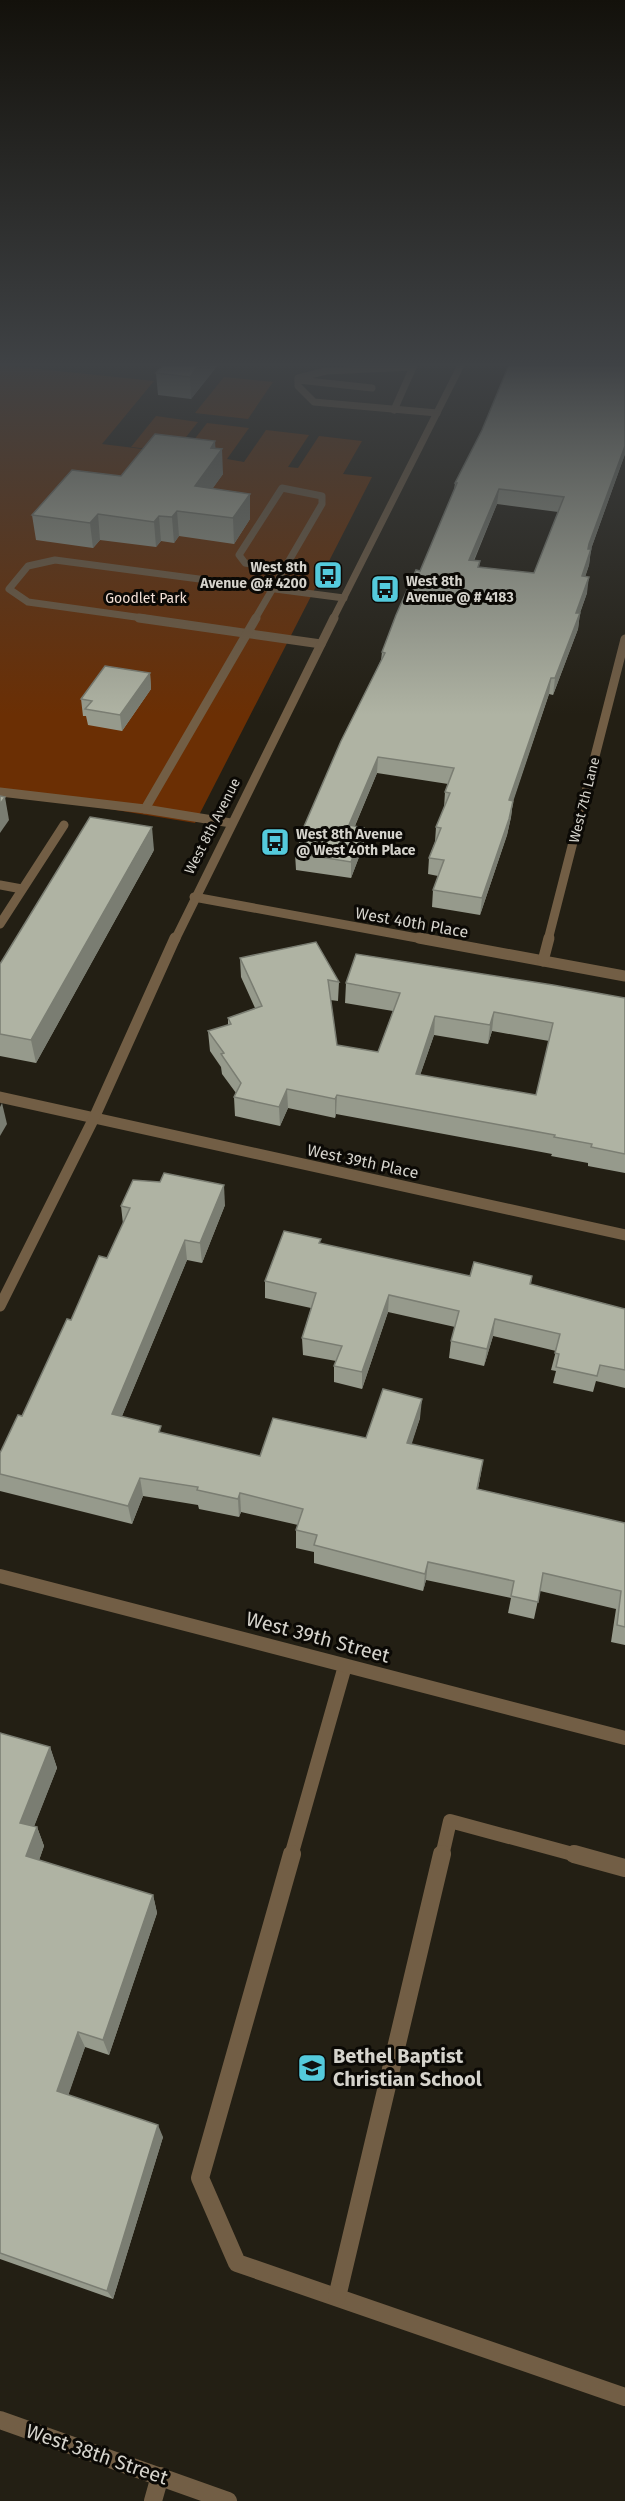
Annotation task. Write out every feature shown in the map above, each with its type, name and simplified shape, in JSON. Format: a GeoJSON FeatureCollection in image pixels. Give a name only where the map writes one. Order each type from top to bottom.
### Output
{"type":"FeatureCollection","features":[{"type":"Feature","properties":{"kind":"street","name":"West 8th Avenue"},"geometry":{"type":"LineString","coordinates":[[0,1306],[94,1118],[194,897],[403,482]]}},
{"type":"Feature","properties":{"kind":"street"},"geometry":{"type":"LineString","coordinates":[[145,809],[322,504],[322,496],[282,488],[239,555],[245,562],[283,570]]}},
{"type":"Feature","properties":{"kind":"street"},"geometry":{"type":"LineString","coordinates":[[321,644],[28,602],[9,589],[28,566],[55,560],[345,598]]}},
{"type":"Feature","properties":{"kind":"street","name":"West 7th Lane"},"geometry":{"type":"LineString","coordinates":[[543,961],[625,639]]}},
{"type":"Feature","properties":{"kind":"street"},"geometry":{"type":"LineString","coordinates":[[0,792],[145,809],[231,824]]}},
{"type":"Feature","properties":{"kind":"street"},"geometry":{"type":"LineString","coordinates":[[0,924],[64,825]]}},
{"type":"Feature","properties":{"kind":"street"},"geometry":{"type":"LineString","coordinates":[[0,885],[22,889]]}},
{"type":"Feature","properties":{"kind":"street","name":"West 40th Place"},"geometry":{"type":"LineString","coordinates":[[194,897],[625,976]]}},
{"type":"Feature","properties":{"kind":"street","name":"West 39th Place"},"geometry":{"type":"LineString","coordinates":[[0,1097],[625,1235]]}},
{"type":"Feature","properties":{"kind":"street","name":"West 39th Street"},"geometry":{"type":"LineString","coordinates":[[0,1576],[625,1738]]}},
{"type":"Feature","properties":{"kind":"street"},"geometry":{"type":"LineString","coordinates":[[345,1666],[200,2178],[237,2263],[625,2397]]}},
{"type":"Feature","properties":{"kind":"street"},"geometry":{"type":"LineString","coordinates":[[337,2297],[450,1821],[625,1868]]}},
{"type":"Feature","properties":{"kind":"street","name":"West 38th Street"},"geometry":{"type":"LineString","coordinates":[[0,2420],[228,2501]]}},
{"type":"Feature","properties":{"kind":"street"},"geometry":{"type":"LineString","coordinates":[[153,2501],[160,2476]]}},
{"type":"Feature","properties":{"kind":"green space","name":"Goodlet Park"},"geometry":{"type":"Polygon","coordinates":[[[0,482],[370,482],[195,823],[0,791],[0,482]]]}},
{"type":"Feature","properties":{"kind":"building"},"geometry":{"type":"Polygon","coordinates":[[[62,482],[198,482],[195,486],[250,494],[233,518],[177,511],[172,517],[159,516],[154,522],[98,514],[90,523],[32,515],[62,482]]]}},
{"type":"Feature","properties":{"kind":"building"},"geometry":{"type":"Polygon","coordinates":[[[612,482],[589,544],[588,549],[591,549],[582,576],[589,577],[576,613],[580,613],[555,678],[551,678],[509,800],[513,801],[509,819],[482,898],[433,890],[444,860],[429,858],[441,828],[436,827],[450,793],[445,792],[454,768],[378,757],[349,825],[364,828],[351,862],[295,853],[302,838],[299,838],[341,741],[385,653],[382,652],[396,615],[416,570],[420,571],[457,483],[455,483],[612,482]],[[499,489],[469,560],[480,561],[478,567],[534,573],[564,497],[499,489]]]}},
{"type":"Feature","properties":{"kind":"building"},"geometry":{"type":"Polygon","coordinates":[[[105,666],[150,673],[120,715],[85,709],[92,701],[81,699],[105,666]]]}},
{"type":"Feature","properties":{"kind":"building"},"geometry":{"type":"Polygon","coordinates":[[[90,817],[152,827],[31,1040],[0,1034],[0,964],[90,817]]]}},
{"type":"Feature","properties":{"kind":"building"},"geometry":{"type":"Polygon","coordinates":[[[316,942],[339,982],[328,980],[337,1045],[378,1052],[400,993],[346,983],[356,954],[625,998],[625,1154],[591,1147],[592,1144],[554,1137],[555,1135],[337,1095],[335,1099],[287,1089],[279,1107],[234,1097],[241,1083],[208,1031],[231,1024],[228,1018],[262,1006],[240,958],[316,942]],[[494,1012],[490,1025],[435,1016],[416,1074],[536,1095],[553,1023],[494,1012]]]}},
{"type":"Feature","properties":{"kind":"building"},"geometry":{"type":"Polygon","coordinates":[[[164,1173],[224,1185],[200,1243],[185,1240],[112,1414],[161,1426],[159,1432],[260,1456],[273,1418],[366,1438],[383,1389],[422,1399],[407,1443],[483,1460],[477,1489],[625,1523],[625,1627],[617,1625],[621,1591],[543,1573],[538,1602],[511,1596],[514,1581],[428,1562],[425,1574],[314,1545],[317,1535],[296,1530],[303,1509],[240,1493],[238,1499],[197,1490],[198,1487],[140,1478],[128,1506],[0,1474],[0,1453],[18,1415],[22,1416],[67,1319],[71,1320],[99,1256],[107,1258],[130,1208],[121,1206],[133,1180],[160,1182],[164,1173]]]}},
{"type":"Feature","properties":{"kind":"building"},"geometry":{"type":"Polygon","coordinates":[[[284,1231],[321,1239],[319,1243],[470,1276],[474,1262],[532,1276],[530,1284],[625,1309],[625,1370],[600,1365],[597,1376],[556,1367],[559,1354],[555,1353],[560,1334],[495,1319],[487,1349],[451,1341],[459,1311],[389,1295],[362,1372],[334,1366],[342,1346],[302,1338],[316,1293],[265,1281],[284,1231]]]}},
{"type":"Feature","properties":{"kind":"building"},"geometry":{"type":"Polygon","coordinates":[[[0,1733],[50,1747],[20,1823],[37,1827],[26,1856],[153,1895],[103,2040],[78,2032],[57,2091],[158,2125],[107,2291],[0,2253],[0,1733]]]}},
{"type":"Feature","properties":{"kind":"place","name":"West 8th Avenue @# 4200"},"geometry":{"type":"Point","coordinates":[328,575]}},
{"type":"Feature","properties":{"kind":"place","name":"West 8th Avenue @ # 4183"},"geometry":{"type":"Point","coordinates":[385,589]}},
{"type":"Feature","properties":{"kind":"place","name":"West 8th Avenue @ West 40th Place"},"geometry":{"type":"Point","coordinates":[275,842]}},
{"type":"Feature","properties":{"kind":"place","name":"Bethel Baptist Christian School"},"geometry":{"type":"Point","coordinates":[312,2068]}}]}
